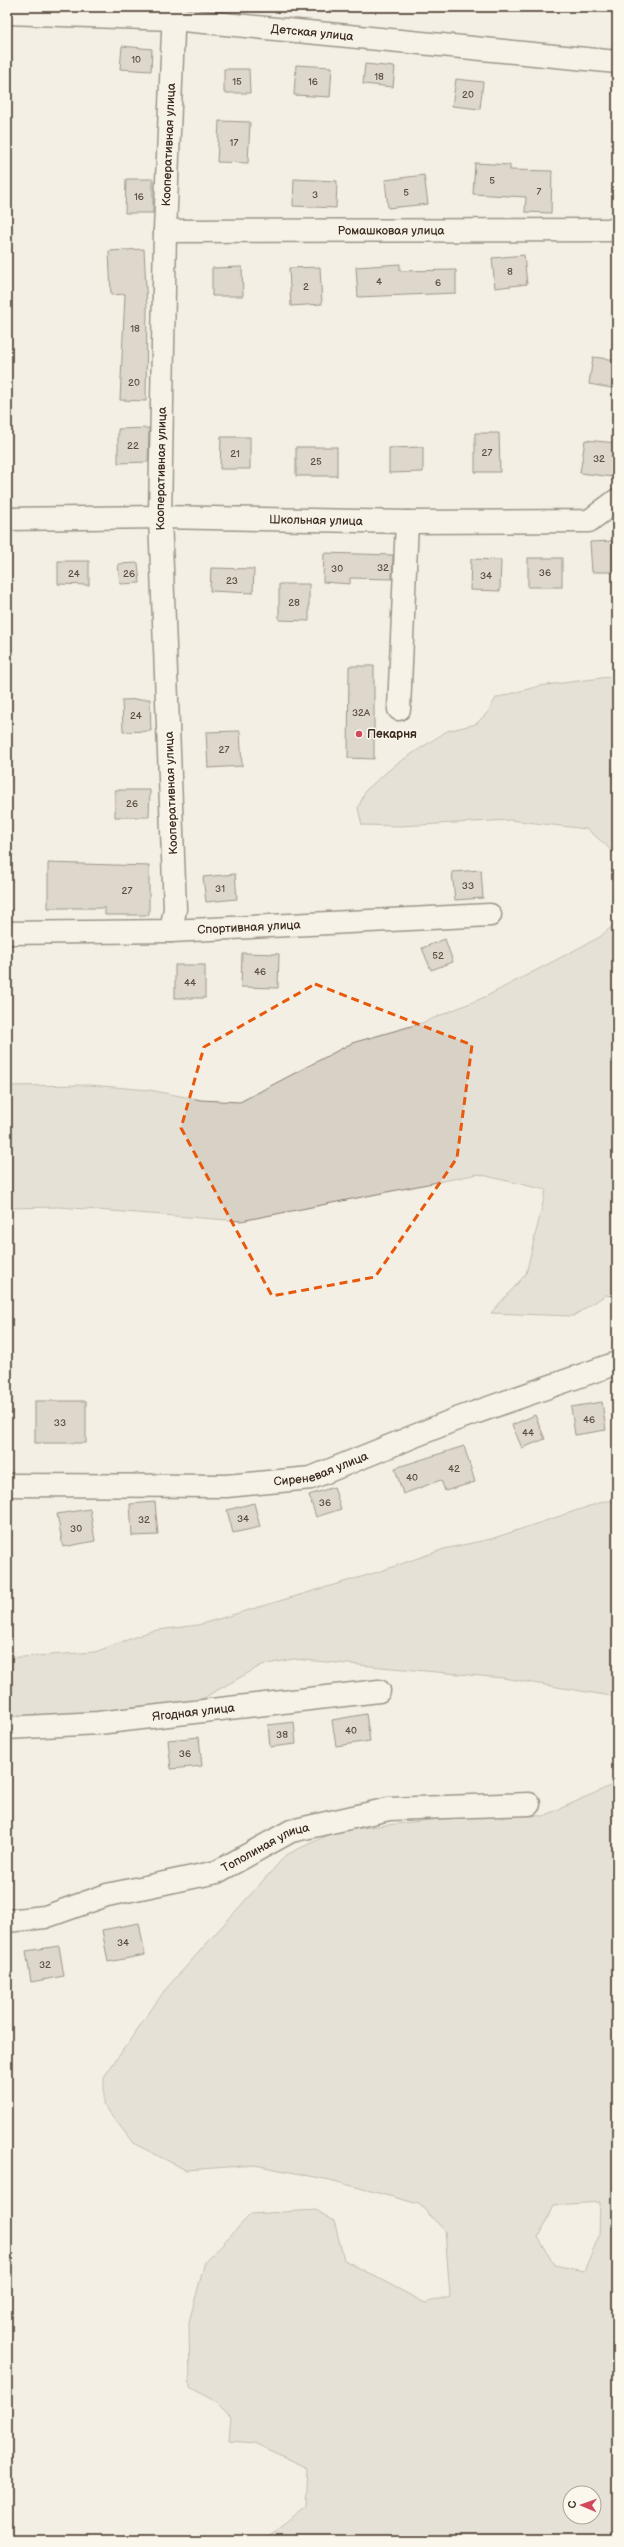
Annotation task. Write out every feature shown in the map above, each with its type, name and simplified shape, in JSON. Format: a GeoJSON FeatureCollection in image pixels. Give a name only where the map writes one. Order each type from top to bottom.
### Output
{"type":"FeatureCollection","features":[{"type":"Feature","properties":{"kind":"street","name":"Детская улица"},"geometry":{"type":"LineString","coordinates":[[7,13],[173,13],[617,62]]}},
{"type":"Feature","properties":{"kind":"street","name":"Кооперативная улица"},"geometry":{"type":"LineString","coordinates":[[172,931],[175,909],[160,517],[165,231],[173,13]]}},
{"type":"Feature","properties":{"kind":"street","name":"Ромашковая улица"},"geometry":{"type":"LineString","coordinates":[[165,231],[617,230]]}},
{"type":"Feature","properties":{"kind":"street","name":"Школьная улица"},"geometry":{"type":"LineString","coordinates":[[7,519],[160,517],[408,522],[589,521],[617,500]]}},
{"type":"Feature","properties":{"kind":"street"},"geometry":{"type":"LineString","coordinates":[[399,709],[408,522]]}},
{"type":"Feature","properties":{"kind":"street","name":"Спортивная улица"},"geometry":{"type":"LineString","coordinates":[[7,933],[172,931],[490,915]]}},
{"type":"Feature","properties":{"kind":"street","name":"Сиреневая улица"},"geometry":{"type":"LineString","coordinates":[[7,1485],[226,1486],[311,1478],[454,1420],[617,1363]]}},
{"type":"Feature","properties":{"kind":"street","name":"Ягодная улица"},"geometry":{"type":"LineString","coordinates":[[7,1728],[98,1723],[379,1691]]}},
{"type":"Feature","properties":{"kind":"street","name":"Тополиная улица"},"geometry":{"type":"LineString","coordinates":[[7,1921],[44,1917],[107,1896],[217,1872],[291,1831],[389,1809],[529,1804]]}},
{"type":"Feature","properties":{"kind":"highlighted area"},"geometry":{"type":"Polygon","coordinates":[[[315,984],[472,1045],[457,1158],[375,1277],[272,1296],[181,1128],[204,1047],[315,984]]]}},
{"type":"Feature","properties":{"kind":"shaded area"},"geometry":{"type":"Polygon","coordinates":[[[617,676],[617,858],[606,845],[587,829],[510,820],[400,826],[362,825],[358,808],[366,790],[395,765],[447,731],[476,724],[488,712],[496,698],[539,686],[617,676]]]}},
{"type":"Feature","properties":{"kind":"shaded area"},"geometry":{"type":"Polygon","coordinates":[[[617,922],[617,1297],[606,1295],[573,1316],[491,1313],[526,1274],[546,1190],[478,1174],[241,1221],[59,1207],[7,1208],[7,1086],[90,1085],[149,1090],[201,1100],[240,1102],[352,1043],[422,1023],[485,997],[600,937],[617,922]]]}},
{"type":"Feature","properties":{"kind":"shaded area"},"geometry":{"type":"Polygon","coordinates":[[[605,1501],[617,1501],[617,1697],[503,1678],[293,1659],[262,1665],[193,1704],[88,1717],[7,1717],[7,1658],[95,1652],[151,1631],[198,1625],[378,1572],[444,1549],[491,1539],[605,1501]]]}},
{"type":"Feature","properties":{"kind":"shaded area"},"geometry":{"type":"Polygon","coordinates":[[[617,1783],[617,2540],[263,2540],[306,2508],[308,2468],[254,2443],[229,2441],[231,2418],[214,2401],[190,2387],[189,2322],[205,2262],[251,2214],[316,2210],[334,2221],[344,2260],[425,2303],[450,2296],[445,2231],[419,2204],[330,2180],[255,2165],[186,2170],[133,2143],[104,2105],[104,2077],[165,1990],[286,1855],[336,1831],[481,1814],[544,1816],[617,1783]],[[600,2202],[554,2205],[538,2237],[554,2265],[584,2271],[599,2236],[600,2202]]]}},
{"type":"Feature","properties":{"kind":"building"},"geometry":{"type":"Polygon","coordinates":[[[122,46],[152,49],[151,71],[120,69],[122,46]]]}},
{"type":"Feature","properties":{"kind":"building"},"geometry":{"type":"Polygon","coordinates":[[[365,64],[395,67],[393,87],[363,84],[365,64]]]}},
{"type":"Feature","properties":{"kind":"building"},"geometry":{"type":"Polygon","coordinates":[[[296,65],[332,67],[330,97],[294,95],[296,65]]]}},
{"type":"Feature","properties":{"kind":"building"},"geometry":{"type":"Polygon","coordinates":[[[224,69],[249,69],[250,93],[224,93],[224,69]]]}},
{"type":"Feature","properties":{"kind":"building"},"geometry":{"type":"Polygon","coordinates":[[[456,79],[483,82],[480,109],[452,106],[456,79]]]}},
{"type":"Feature","properties":{"kind":"building"},"geometry":{"type":"Polygon","coordinates":[[[219,121],[250,122],[248,163],[217,162],[219,121]]]}},
{"type":"Feature","properties":{"kind":"building"},"geometry":{"type":"Polygon","coordinates":[[[475,163],[510,165],[510,170],[552,171],[551,213],[525,212],[526,197],[473,194],[475,163]]]}},
{"type":"Feature","properties":{"kind":"building"},"geometry":{"type":"Polygon","coordinates":[[[424,175],[428,204],[388,208],[385,180],[424,175]]]}},
{"type":"Feature","properties":{"kind":"building"},"geometry":{"type":"Polygon","coordinates":[[[126,179],[153,179],[153,213],[125,213],[126,179]]]}},
{"type":"Feature","properties":{"kind":"building"},"geometry":{"type":"Polygon","coordinates":[[[294,179],[337,181],[336,208],[293,206],[294,179]]]}},
{"type":"Feature","properties":{"kind":"building"},"geometry":{"type":"Polygon","coordinates":[[[144,249],[147,307],[146,401],[120,400],[125,294],[111,295],[109,251],[144,249]]]}},
{"type":"Feature","properties":{"kind":"building"},"geometry":{"type":"Polygon","coordinates":[[[524,255],[527,284],[495,288],[492,258],[524,255]]]}},
{"type":"Feature","properties":{"kind":"building"},"geometry":{"type":"Polygon","coordinates":[[[400,264],[400,271],[456,270],[456,293],[358,297],[356,267],[400,264]]]}},
{"type":"Feature","properties":{"kind":"building"},"geometry":{"type":"Polygon","coordinates":[[[242,267],[243,296],[212,296],[212,268],[242,267]]]}},
{"type":"Feature","properties":{"kind":"building"},"geometry":{"type":"Polygon","coordinates":[[[320,267],[322,304],[291,306],[289,268],[320,267]]]}},
{"type":"Feature","properties":{"kind":"building"},"geometry":{"type":"Polygon","coordinates":[[[593,357],[617,360],[617,389],[589,384],[593,357]]]}},
{"type":"Feature","properties":{"kind":"building"},"geometry":{"type":"Polygon","coordinates":[[[149,428],[148,462],[118,463],[118,429],[149,428]]]}},
{"type":"Feature","properties":{"kind":"building"},"geometry":{"type":"Polygon","coordinates":[[[475,433],[499,433],[500,472],[475,472],[475,433]]]}},
{"type":"Feature","properties":{"kind":"building"},"geometry":{"type":"Polygon","coordinates":[[[221,437],[250,437],[250,469],[220,469],[221,437]]]}},
{"type":"Feature","properties":{"kind":"building"},"geometry":{"type":"Polygon","coordinates":[[[585,440],[617,443],[613,477],[580,473],[585,440]]]}},
{"type":"Feature","properties":{"kind":"building"},"geometry":{"type":"Polygon","coordinates":[[[296,447],[337,447],[337,476],[296,476],[296,447]]]}},
{"type":"Feature","properties":{"kind":"building"},"geometry":{"type":"Polygon","coordinates":[[[423,447],[423,472],[389,473],[389,448],[423,447]]]}},
{"type":"Feature","properties":{"kind":"building"},"geometry":{"type":"Polygon","coordinates":[[[613,541],[614,572],[592,572],[590,542],[613,541]]]}},
{"type":"Feature","properties":{"kind":"building"},"geometry":{"type":"Polygon","coordinates":[[[324,553],[393,555],[392,579],[350,578],[350,584],[323,582],[324,553]]]}},
{"type":"Feature","properties":{"kind":"building"},"geometry":{"type":"Polygon","coordinates":[[[528,558],[562,558],[562,587],[528,587],[528,558]]]}},
{"type":"Feature","properties":{"kind":"building"},"geometry":{"type":"Polygon","coordinates":[[[471,559],[501,560],[500,591],[470,590],[471,559]]]}},
{"type":"Feature","properties":{"kind":"building"},"geometry":{"type":"Polygon","coordinates":[[[58,561],[89,561],[89,585],[58,584],[58,561]]]}},
{"type":"Feature","properties":{"kind":"building"},"geometry":{"type":"Polygon","coordinates":[[[138,563],[140,583],[120,584],[118,564],[138,563]]]}},
{"type":"Feature","properties":{"kind":"building"},"geometry":{"type":"Polygon","coordinates":[[[211,568],[254,569],[253,593],[210,591],[211,568]]]}},
{"type":"Feature","properties":{"kind":"building"},"geometry":{"type":"Polygon","coordinates":[[[279,584],[309,584],[309,621],[279,620],[279,584]]]}},
{"type":"Feature","properties":{"kind":"building"},"geometry":{"type":"Polygon","coordinates":[[[349,666],[374,666],[374,759],[348,758],[349,666]]]}},
{"type":"Feature","properties":{"kind":"building"},"geometry":{"type":"Polygon","coordinates":[[[150,699],[151,731],[123,732],[122,700],[150,699]]]}},
{"type":"Feature","properties":{"kind":"building"},"geometry":{"type":"Polygon","coordinates":[[[240,731],[242,766],[208,768],[206,732],[240,731]]]}},
{"type":"Feature","properties":{"kind":"building"},"geometry":{"type":"Polygon","coordinates":[[[115,790],[150,790],[149,817],[115,817],[115,790]]]}},
{"type":"Feature","properties":{"kind":"building"},"geometry":{"type":"Polygon","coordinates":[[[48,863],[149,866],[149,915],[105,915],[105,908],[48,908],[48,863]]]}},
{"type":"Feature","properties":{"kind":"building"},"geometry":{"type":"Polygon","coordinates":[[[481,870],[483,898],[455,900],[452,872],[481,870]]]}},
{"type":"Feature","properties":{"kind":"building"},"geometry":{"type":"Polygon","coordinates":[[[235,874],[237,899],[206,902],[203,877],[235,874]]]}},
{"type":"Feature","properties":{"kind":"building"},"geometry":{"type":"Polygon","coordinates":[[[445,939],[453,962],[431,970],[422,948],[445,939]]]}},
{"type":"Feature","properties":{"kind":"building"},"geometry":{"type":"Polygon","coordinates":[[[242,953],[279,954],[278,988],[241,987],[242,953]]]}},
{"type":"Feature","properties":{"kind":"building"},"geometry":{"type":"Polygon","coordinates":[[[175,965],[205,965],[205,998],[175,998],[175,965]]]}},
{"type":"Feature","properties":{"kind":"building"},"geometry":{"type":"Polygon","coordinates":[[[35,1401],[86,1401],[86,1443],[35,1443],[35,1401]]]}},
{"type":"Feature","properties":{"kind":"building"},"geometry":{"type":"Polygon","coordinates":[[[602,1402],[606,1430],[575,1435],[571,1407],[602,1402]]]}},
{"type":"Feature","properties":{"kind":"building"},"geometry":{"type":"Polygon","coordinates":[[[535,1415],[545,1439],[522,1448],[512,1425],[535,1415]]]}},
{"type":"Feature","properties":{"kind":"building"},"geometry":{"type":"Polygon","coordinates":[[[464,1446],[475,1482],[445,1491],[441,1480],[403,1494],[395,1468],[464,1446]]]}},
{"type":"Feature","properties":{"kind":"building"},"geometry":{"type":"Polygon","coordinates":[[[334,1487],[341,1509],[316,1517],[309,1495],[334,1487]]]}},
{"type":"Feature","properties":{"kind":"building"},"geometry":{"type":"Polygon","coordinates":[[[155,1502],[158,1535],[132,1536],[130,1504],[155,1502]]]}},
{"type":"Feature","properties":{"kind":"building"},"geometry":{"type":"Polygon","coordinates":[[[254,1503],[260,1527],[233,1533],[227,1510],[254,1503]]]}},
{"type":"Feature","properties":{"kind":"building"},"geometry":{"type":"Polygon","coordinates":[[[90,1509],[95,1541],[63,1547],[57,1514],[90,1509]]]}},
{"type":"Feature","properties":{"kind":"building"},"geometry":{"type":"Polygon","coordinates":[[[366,1714],[370,1741],[336,1746],[332,1720],[366,1714]]]}},
{"type":"Feature","properties":{"kind":"building"},"geometry":{"type":"Polygon","coordinates":[[[294,1722],[296,1744],[270,1747],[268,1725],[294,1722]]]}},
{"type":"Feature","properties":{"kind":"building"},"geometry":{"type":"Polygon","coordinates":[[[199,1737],[202,1766],[171,1769],[168,1740],[199,1737]]]}},
{"type":"Feature","properties":{"kind":"building"},"geometry":{"type":"Polygon","coordinates":[[[139,1923],[145,1955],[108,1962],[102,1930],[139,1923]]]}},
{"type":"Feature","properties":{"kind":"building"},"geometry":{"type":"Polygon","coordinates":[[[59,1946],[64,1976],[31,1982],[26,1951],[59,1946]]]}},
{"type":"Feature","properties":{"kind":"place","name":"Пекарня"},"geometry":{"type":"Point","coordinates":[359,734]}}]}
